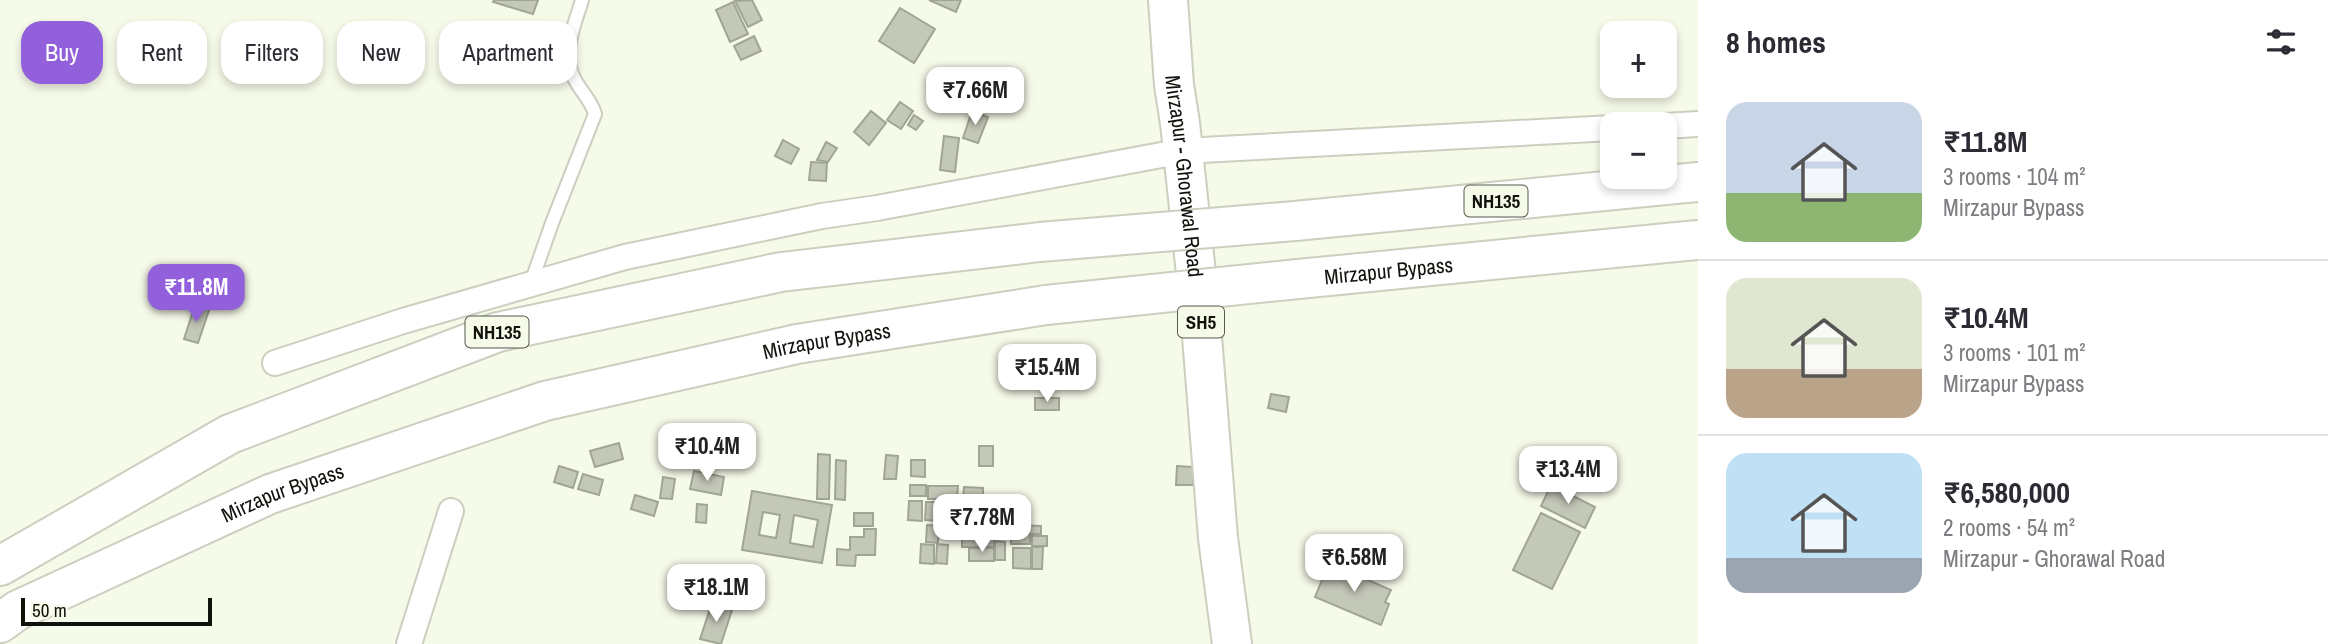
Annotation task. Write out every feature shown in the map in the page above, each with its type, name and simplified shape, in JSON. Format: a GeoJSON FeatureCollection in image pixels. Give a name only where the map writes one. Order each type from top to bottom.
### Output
{"type":"FeatureCollection","features":[{"type":"Feature","properties":{"kind":"main road","name":"Mirzapur - Ghorawal Road"},"geometry":{"type":"LineString","coordinates":[[1168,0],[1174,85],[1200,311],[1218,538],[1232,644]]}},
{"type":"Feature","properties":{"kind":"main road","name":"NH135"},"geometry":{"type":"LineString","coordinates":[[0,566],[230,434],[498,332],[781,272],[1040,242],[1295,221],[1698,182]]}},
{"type":"Feature","properties":{"kind":"main road","name":"Mirzapur Bypass"},"geometry":{"type":"LineString","coordinates":[[0,623],[18,610],[270,494],[545,401],[797,344],[1046,305],[1698,240]]}},
{"type":"Feature","properties":{"kind":"street"},"geometry":{"type":"LineString","coordinates":[[1677,125],[1698,124]]}},
{"type":"Feature","properties":{"kind":"street"},"geometry":{"type":"LineString","coordinates":[[275,363],[403,321],[625,257],[822,216],[930,199],[1183,151],[1600,129]]}},
{"type":"Feature","properties":{"kind":"street"},"geometry":{"type":"LineString","coordinates":[[409,644],[451,511]]}},
{"type":"Feature","properties":{"kind":"lane"},"geometry":{"type":"LineString","coordinates":[[531,284],[595,114],[593,104],[573,77],[569,60],[569,44],[582,0]]}},
{"type":"Feature","properties":{"kind":"building"},"geometry":{"type":"Polygon","coordinates":[[[538,0],[533,14],[493,2],[538,0]]]}},
{"type":"Feature","properties":{"kind":"building"},"geometry":{"type":"Polygon","coordinates":[[[752,0],[762,20],[748,27],[735,1],[752,0]]]}},
{"type":"Feature","properties":{"kind":"building"},"geometry":{"type":"Polygon","coordinates":[[[929,0],[961,0],[956,12],[929,0]]]}},
{"type":"Feature","properties":{"kind":"building"},"geometry":{"type":"Polygon","coordinates":[[[733,2],[748,34],[730,42],[716,10],[733,2]]]}},
{"type":"Feature","properties":{"kind":"building"},"geometry":{"type":"Polygon","coordinates":[[[900,8],[935,29],[914,63],[879,41],[900,8]]]}},
{"type":"Feature","properties":{"kind":"building"},"geometry":{"type":"Polygon","coordinates":[[[754,36],[761,51],[741,60],[734,46],[754,36]]]}},
{"type":"Feature","properties":{"kind":"building"},"geometry":{"type":"Polygon","coordinates":[[[996,79],[998,105],[981,105],[981,80],[996,79]]]}},
{"type":"Feature","properties":{"kind":"building"},"geometry":{"type":"Polygon","coordinates":[[[900,102],[913,111],[901,129],[887,120],[900,102]]]}},
{"type":"Feature","properties":{"kind":"building"},"geometry":{"type":"Polygon","coordinates":[[[871,111],[886,123],[869,145],[854,132],[871,111]]]}},
{"type":"Feature","properties":{"kind":"building"},"geometry":{"type":"Polygon","coordinates":[[[972,111],[988,117],[978,143],[963,138],[972,111]]]}},
{"type":"Feature","properties":{"kind":"building"},"geometry":{"type":"Polygon","coordinates":[[[914,115],[923,121],[916,130],[908,125],[914,115]]]}},
{"type":"Feature","properties":{"kind":"building"},"geometry":{"type":"Polygon","coordinates":[[[944,136],[959,138],[955,172],[940,170],[944,136]]]}},
{"type":"Feature","properties":{"kind":"building"},"geometry":{"type":"Polygon","coordinates":[[[783,140],[799,149],[791,164],[775,156],[783,140]]]}},
{"type":"Feature","properties":{"kind":"building"},"geometry":{"type":"Polygon","coordinates":[[[826,142],[837,148],[828,162],[817,160],[826,142]]]}},
{"type":"Feature","properties":{"kind":"building"},"geometry":{"type":"Polygon","coordinates":[[[811,162],[827,163],[826,181],[809,180],[811,162]]]}},
{"type":"Feature","properties":{"kind":"building"},"geometry":{"type":"Polygon","coordinates":[[[195,305],[209,310],[198,343],[184,339],[195,305]]]}},
{"type":"Feature","properties":{"kind":"building"},"geometry":{"type":"Polygon","coordinates":[[[1271,394],[1289,397],[1286,412],[1268,408],[1271,394]]]}},
{"type":"Feature","properties":{"kind":"building"},"geometry":{"type":"Polygon","coordinates":[[[1035,398],[1059,398],[1059,410],[1035,410],[1035,398]]]}},
{"type":"Feature","properties":{"kind":"building"},"geometry":{"type":"Polygon","coordinates":[[[619,443],[623,459],[595,467],[590,451],[619,443]]]}},
{"type":"Feature","properties":{"kind":"building"},"geometry":{"type":"Polygon","coordinates":[[[979,446],[993,446],[993,466],[979,466],[979,446]]]}},
{"type":"Feature","properties":{"kind":"building"},"geometry":{"type":"Polygon","coordinates":[[[818,454],[830,455],[829,499],[817,499],[818,454]]]}},
{"type":"Feature","properties":{"kind":"building"},"geometry":{"type":"Polygon","coordinates":[[[886,455],[898,456],[896,479],[884,479],[886,455]]]}},
{"type":"Feature","properties":{"kind":"building"},"geometry":{"type":"Polygon","coordinates":[[[836,460],[846,461],[845,500],[835,499],[836,460]]]}},
{"type":"Feature","properties":{"kind":"building"},"geometry":{"type":"Polygon","coordinates":[[[911,460],[925,460],[925,477],[911,476],[911,460]]]}},
{"type":"Feature","properties":{"kind":"building"},"geometry":{"type":"Polygon","coordinates":[[[559,466],[578,472],[573,488],[554,482],[559,466]]]}},
{"type":"Feature","properties":{"kind":"building"},"geometry":{"type":"Polygon","coordinates":[[[1177,466],[1193,467],[1193,485],[1176,485],[1177,466]]]}},
{"type":"Feature","properties":{"kind":"building"},"geometry":{"type":"Polygon","coordinates":[[[694,471],[724,477],[721,495],[690,489],[694,471]]]}},
{"type":"Feature","properties":{"kind":"building"},"geometry":{"type":"Polygon","coordinates":[[[583,474],[603,480],[599,495],[578,489],[583,474]]]}},
{"type":"Feature","properties":{"kind":"building"},"geometry":{"type":"Polygon","coordinates":[[[663,477],[675,479],[672,499],[660,498],[663,477]]]}},
{"type":"Feature","properties":{"kind":"building"},"geometry":{"type":"Polygon","coordinates":[[[910,485],[926,485],[926,496],[910,496],[910,485]]]}},
{"type":"Feature","properties":{"kind":"building"},"geometry":{"type":"Polygon","coordinates":[[[1551,485],[1595,507],[1585,528],[1541,506],[1551,485]]]}},
{"type":"Feature","properties":{"kind":"building"},"geometry":{"type":"Polygon","coordinates":[[[928,486],[958,486],[957,499],[928,499],[928,486]]]}},
{"type":"Feature","properties":{"kind":"building"},"geometry":{"type":"Polygon","coordinates":[[[964,487],[983,488],[983,501],[963,500],[964,487]]]}},
{"type":"Feature","properties":{"kind":"building"},"geometry":{"type":"Polygon","coordinates":[[[752,491],[832,505],[822,563],[742,550],[752,491]],[[763,512],[759,535],[776,538],[780,515],[763,512]],[[794,515],[790,543],[813,547],[818,520],[794,515]]]}},
{"type":"Feature","properties":{"kind":"building"},"geometry":{"type":"Polygon","coordinates":[[[635,495],[658,502],[654,516],[631,509],[635,495]]]}},
{"type":"Feature","properties":{"kind":"building"},"geometry":{"type":"Polygon","coordinates":[[[909,501],[922,501],[922,521],[908,520],[909,501]]]}},
{"type":"Feature","properties":{"kind":"building"},"geometry":{"type":"Polygon","coordinates":[[[926,502],[942,502],[941,521],[925,520],[926,502]]]}},
{"type":"Feature","properties":{"kind":"building"},"geometry":{"type":"Polygon","coordinates":[[[697,504],[707,505],[706,523],[696,522],[697,504]]]}},
{"type":"Feature","properties":{"kind":"building"},"geometry":{"type":"Polygon","coordinates":[[[854,513],[873,513],[873,526],[854,526],[854,513]]]}},
{"type":"Feature","properties":{"kind":"building"},"geometry":{"type":"Polygon","coordinates":[[[1541,513],[1580,532],[1552,589],[1513,570],[1541,513]]]}},
{"type":"Feature","properties":{"kind":"building"},"geometry":{"type":"Polygon","coordinates":[[[927,525],[939,526],[938,543],[926,542],[927,525]]]}},
{"type":"Feature","properties":{"kind":"building"},"geometry":{"type":"Polygon","coordinates":[[[1011,525],[1041,526],[1041,534],[1030,534],[1030,544],[1011,544],[1011,525]]]}},
{"type":"Feature","properties":{"kind":"building"},"geometry":{"type":"Polygon","coordinates":[[[864,529],[876,529],[875,555],[856,555],[855,566],[837,565],[837,549],[850,550],[850,537],[864,537],[864,529]]]}},
{"type":"Feature","properties":{"kind":"building"},"geometry":{"type":"Polygon","coordinates":[[[962,535],[994,535],[994,547],[962,547],[962,535]]]}},
{"type":"Feature","properties":{"kind":"building"},"geometry":{"type":"Polygon","coordinates":[[[1032,536],[1047,536],[1047,546],[1032,546],[1032,536]]]}},
{"type":"Feature","properties":{"kind":"building"},"geometry":{"type":"Polygon","coordinates":[[[995,541],[1005,542],[1005,560],[995,560],[995,541]]]}},
{"type":"Feature","properties":{"kind":"building"},"geometry":{"type":"Polygon","coordinates":[[[921,544],[934,545],[934,564],[920,563],[921,544]]]}},
{"type":"Feature","properties":{"kind":"building"},"geometry":{"type":"Polygon","coordinates":[[[937,544],[948,545],[947,564],[936,563],[937,544]]]}},
{"type":"Feature","properties":{"kind":"building"},"geometry":{"type":"Polygon","coordinates":[[[1032,547],[1043,547],[1042,569],[1032,569],[1032,547]]]}},
{"type":"Feature","properties":{"kind":"building"},"geometry":{"type":"Polygon","coordinates":[[[969,548],[994,548],[994,561],[969,561],[969,548]]]}},
{"type":"Feature","properties":{"kind":"building"},"geometry":{"type":"Polygon","coordinates":[[[1013,548],[1031,548],[1031,569],[1013,568],[1013,548]]]}},
{"type":"Feature","properties":{"kind":"building"},"geometry":{"type":"Polygon","coordinates":[[[1329,563],[1391,590],[1385,602],[1389,604],[1381,625],[1315,597],[1329,563]]]}},
{"type":"Feature","properties":{"kind":"building"},"geometry":{"type":"Polygon","coordinates":[[[712,603],[732,610],[721,644],[700,639],[712,603]]]}}]}
